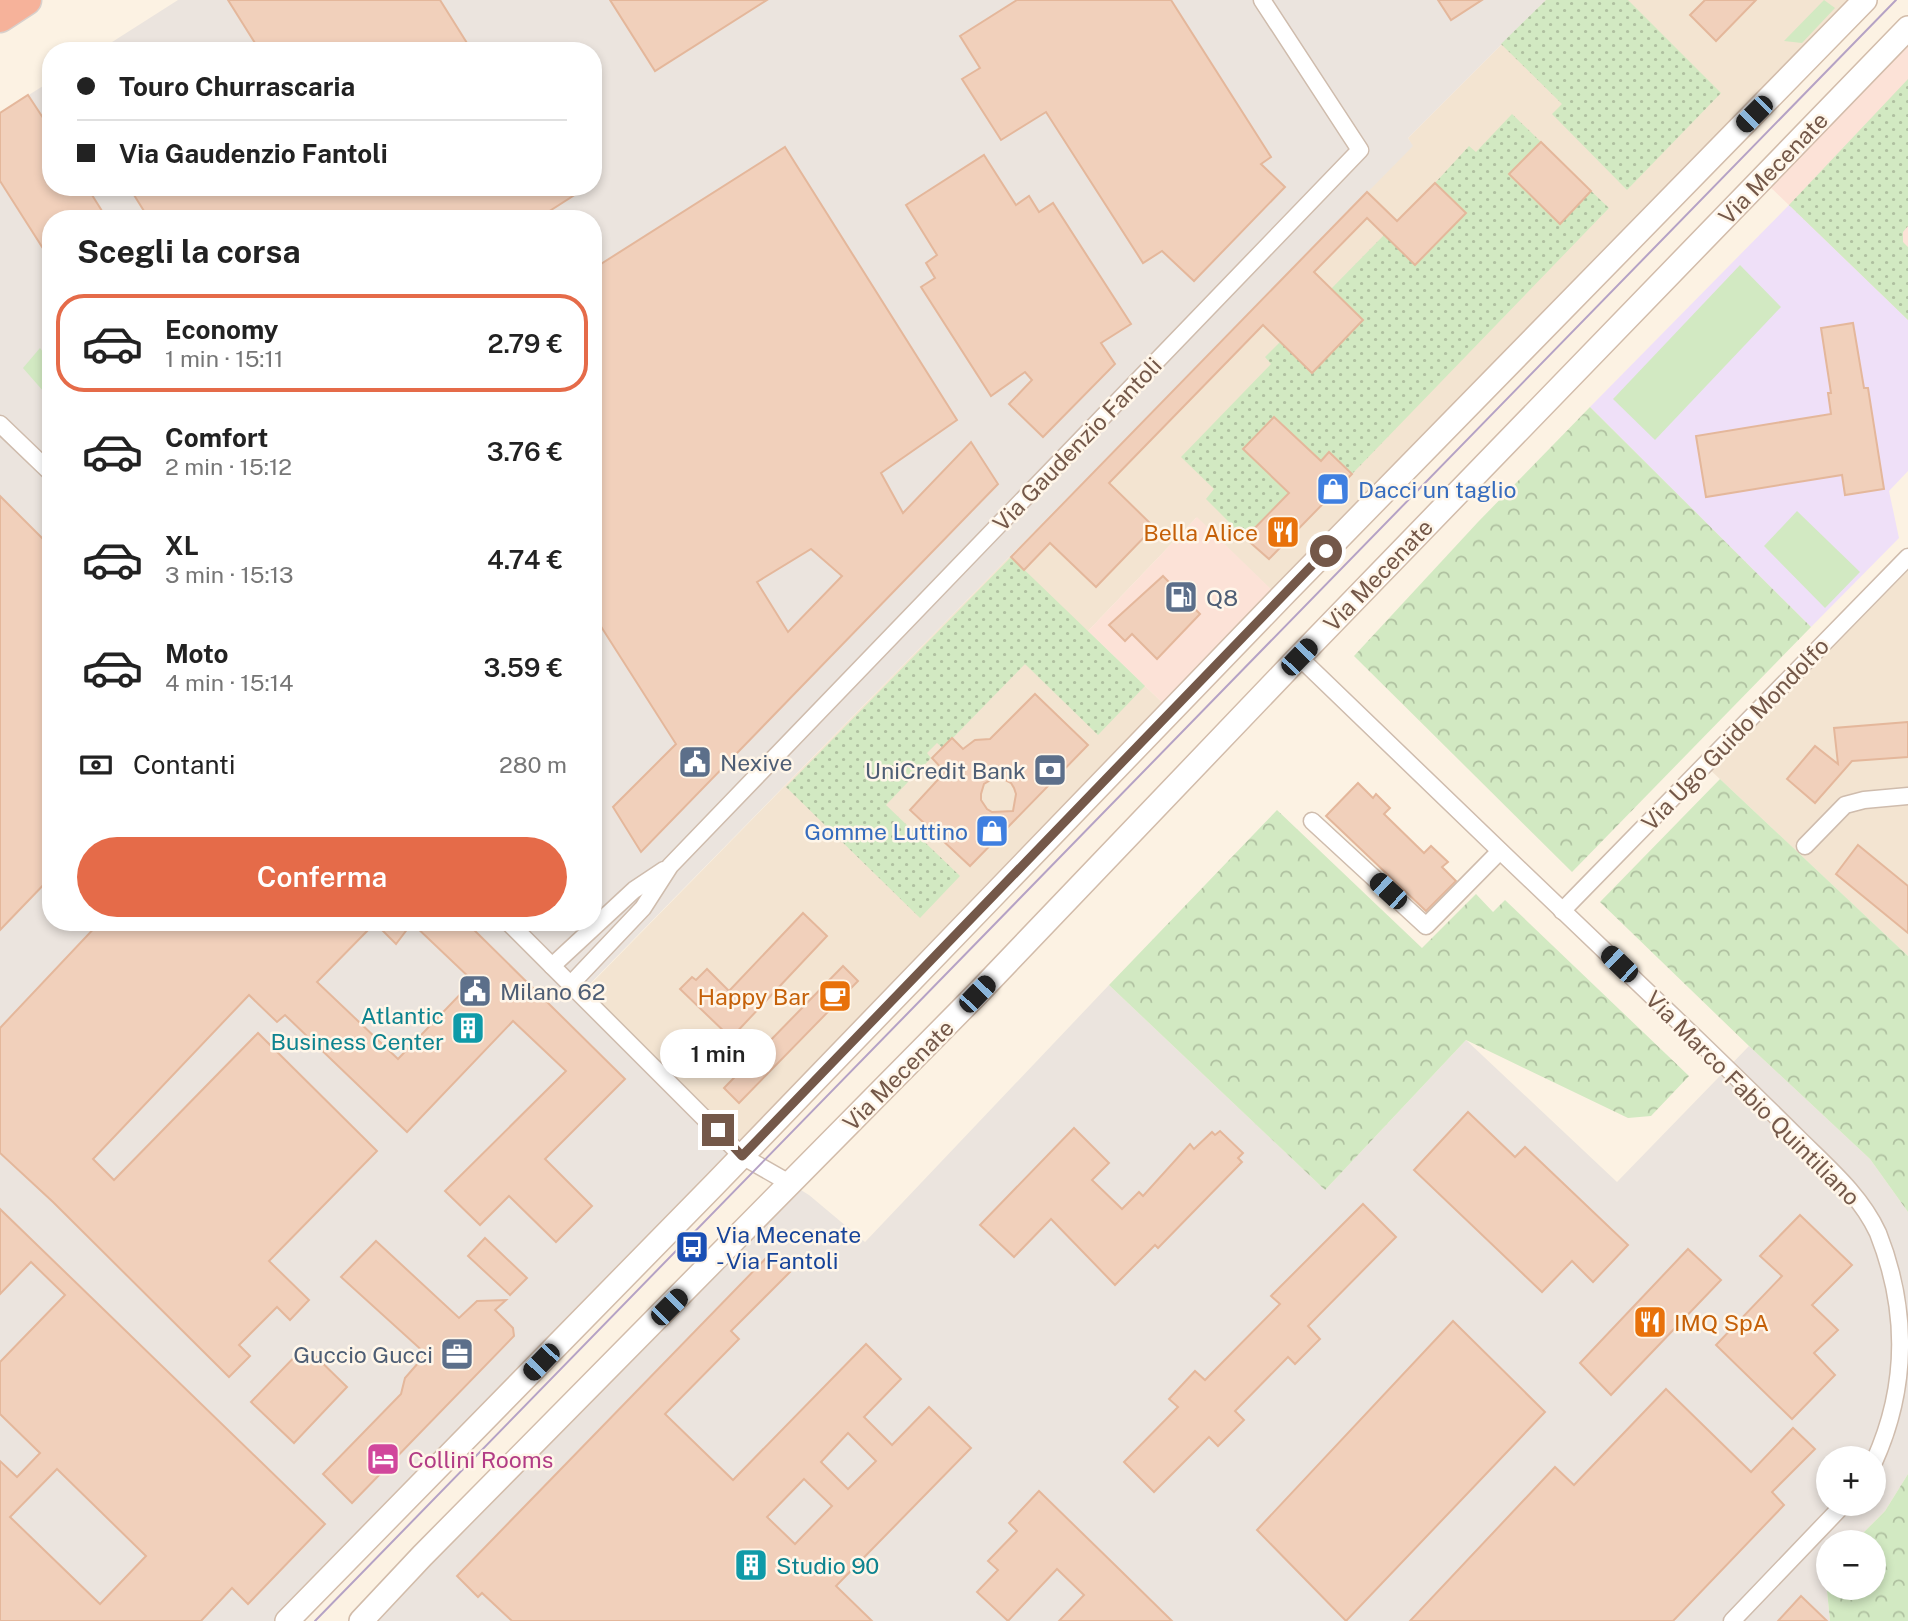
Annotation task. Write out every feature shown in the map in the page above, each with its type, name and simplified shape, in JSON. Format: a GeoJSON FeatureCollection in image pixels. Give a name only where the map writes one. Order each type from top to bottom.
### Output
{"type":"FeatureCollection","features":[{"type":"Feature","properties":{"kind":"highway"},"geometry":{"type":"LineString","coordinates":[[0,17],[26,0]]}},
{"type":"Feature","properties":{"kind":"main road"},"geometry":{"type":"LineString","coordinates":[[287,1621],[1863,1]]}},
{"type":"Feature","properties":{"kind":"main road","name":"Via Mecenate"},"geometry":{"type":"LineString","coordinates":[[361,1621],[987,984],[1908,27]]}},
{"type":"Feature","properties":{"kind":"street","name":"Via Gaudenzio Fantoli"},"geometry":{"type":"LineString","coordinates":[[570,985],[643,908],[670,866],[1360,150],[1262,0]]}},
{"type":"Feature","properties":{"kind":"street"},"geometry":{"type":"LineString","coordinates":[[0,424],[42,464]]}},
{"type":"Feature","properties":{"kind":"street","name":"Via Ugo Guido Mondolfo"},"geometry":{"type":"LineString","coordinates":[[1562,911],[1908,557]]}},
{"type":"Feature","properties":{"kind":"street","name":"Via Marco Fabio Quintiliano"},"geometry":{"type":"LineString","coordinates":[[1299,657],[1861,1202],[1878,1233],[1900,1298],[1906,1336],[1905,1368],[1898,1405],[1883,1446]]}},
{"type":"Feature","properties":{"kind":"street"},"geometry":{"type":"LineString","coordinates":[[1805,846],[1844,805],[1864,800],[1908,796]]}},
{"type":"Feature","properties":{"kind":"street"},"geometry":{"type":"LineString","coordinates":[[1312,821],[1426,926],[1500,850]]}},
{"type":"Feature","properties":{"kind":"street","name":"Via Gaudenzio Fantoli"},"geometry":{"type":"LineString","coordinates":[[602,920],[634,890],[670,866]]}},
{"type":"Feature","properties":{"kind":"street"},"geometry":{"type":"LineString","coordinates":[[517,931],[742,1156],[791,1184]]}},
{"type":"Feature","properties":{"kind":"street","name":"Via Gaudenzio Fantoli"},"geometry":{"type":"LineString","coordinates":[[552,966],[590,931]]}},
{"type":"Feature","properties":{"kind":"street"},"geometry":{"type":"LineString","coordinates":[[1732,1621],[1832,1516]]}},
{"type":"Feature","properties":{"kind":"shaded area"},"geometry":{"type":"Polygon","coordinates":[[[178,0],[1546,0],[1408,138],[1413,146],[580,994],[742,1156],[287,1621],[0,1621],[0,113],[42,87],[42,196],[602,196],[602,42],[112,42],[178,0]]]}},
{"type":"Feature","properties":{"kind":"shaded area"},"geometry":{"type":"Polygon","coordinates":[[[1546,0],[1851,0],[1280,598],[1196,518],[1088,631],[1171,711],[742,1156],[580,995],[1412,146],[1408,138],[1546,0]]]}},
{"type":"Feature","properties":{"kind":"shaded area"},"geometry":{"type":"Polygon","coordinates":[[[1908,30],[1908,320],[1763,180],[1908,30]]]}},
{"type":"Feature","properties":{"kind":"shaded area"},"geometry":{"type":"Polygon","coordinates":[[[1789,205],[1908,320],[1908,471],[1889,491],[1899,538],[1811,627],[1590,407],[1789,205]]]}},
{"type":"Feature","properties":{"kind":"shaded area"},"geometry":{"type":"Polygon","coordinates":[[[1197,517],[1280,598],[1171,711],[1088,631],[1197,517]]]}},
{"type":"Feature","properties":{"kind":"shaded area"},"geometry":{"type":"Polygon","coordinates":[[[1908,557],[1908,956],[1705,765],[1908,557]]]}},
{"type":"Feature","properties":{"kind":"shaded area"},"geometry":{"type":"Polygon","coordinates":[[[1109,985],[1325,1190],[1466,1040],[1617,1182],[1749,1046],[1870,1159],[1908,1212],[1908,1474],[1886,1509],[1886,1446],[1816,1446],[1816,1516],[1880,1516],[1866,1530],[1816,1530],[1816,1600],[1828,1600],[1830,1621],[361,1621],[791,1184],[809,1195],[865,1242],[1109,985]]]}},
{"type":"Feature","properties":{"kind":"green space"},"geometry":{"type":"Polygon","coordinates":[[[1546,0],[1628,0],[1721,93],[1627,190],[1552,114],[1562,104],[1501,44],[1546,0]]]}},
{"type":"Feature","properties":{"kind":"green space"},"geometry":{"type":"Polygon","coordinates":[[[1824,0],[1835,8],[1802,43],[1784,41],[1824,0]]]}},
{"type":"Feature","properties":{"kind":"green space"},"geometry":{"type":"Polygon","coordinates":[[[1908,79],[1908,226],[1903,232],[1903,242],[1908,247],[1908,320],[1789,205],[1908,79]]]}},
{"type":"Feature","properties":{"kind":"green space"},"geometry":{"type":"Polygon","coordinates":[[[1512,114],[1541,142],[1509,175],[1559,223],[1591,191],[1609,208],[1352,474],[1329,453],[1321,461],[1274,417],[1243,449],[1289,493],[1245,538],[1206,499],[1214,489],[1181,457],[1271,364],[1265,357],[1280,342],[1312,373],[1362,320],[1331,289],[1384,235],[1416,265],[1466,213],[1435,183],[1469,146],[1476,152],[1512,114]]]}},
{"type":"Feature","properties":{"kind":"green space"},"geometry":{"type":"Polygon","coordinates":[[[1740,265],[1781,307],[1655,440],[1613,399],[1740,265]]]}},
{"type":"Feature","properties":{"kind":"green space"},"geometry":{"type":"Polygon","coordinates":[[[40,348],[42,390],[23,368],[40,348]]]}},
{"type":"Feature","properties":{"kind":"green space"},"geometry":{"type":"Polygon","coordinates":[[[1590,407],[1811,627],[1572,872],[1354,656],[1478,522],[1590,407]]]}},
{"type":"Feature","properties":{"kind":"green space"},"geometry":{"type":"Polygon","coordinates":[[[1797,511],[1860,572],[1825,608],[1764,546],[1797,511]]]}},
{"type":"Feature","properties":{"kind":"green space"},"geometry":{"type":"Polygon","coordinates":[[[1011,557],[1145,686],[1098,735],[1025,664],[943,748],[937,743],[927,753],[931,758],[886,805],[960,876],[920,918],[786,787],[1011,557]]]}},
{"type":"Feature","properties":{"kind":"green space"},"geometry":{"type":"Polygon","coordinates":[[[1720,779],[1908,956],[1908,1212],[1870,1159],[1600,902],[1720,779]]]}},
{"type":"Feature","properties":{"kind":"green space"},"geometry":{"type":"Polygon","coordinates":[[[1277,810],[1422,948],[1476,894],[1493,912],[1505,900],[1689,1076],[1651,1116],[1628,1118],[1466,1040],[1325,1190],[1109,985],[1277,810]]]}},
{"type":"Feature","properties":{"kind":"green space"},"geometry":{"type":"Polygon","coordinates":[[[1908,1474],[1908,1621],[1830,1621],[1828,1600],[1886,1600],[1886,1530],[1866,1530],[1880,1516],[1886,1516],[1886,1509],[1908,1474]]]}},
{"type":"Feature","properties":{"kind":"building"},"geometry":{"type":"Polygon","coordinates":[[[228,0],[440,0],[466,42],[254,42],[228,0]]]}},
{"type":"Feature","properties":{"kind":"building"},"geometry":{"type":"Polygon","coordinates":[[[610,0],[767,0],[655,71],[610,0]]]}},
{"type":"Feature","properties":{"kind":"building"},"geometry":{"type":"Polygon","coordinates":[[[1017,0],[1171,0],[1271,157],[1261,164],[1285,187],[1194,281],[1162,251],[1143,263],[1046,112],[1001,140],[962,79],[980,68],[960,36],[1017,0]]]}},
{"type":"Feature","properties":{"kind":"building"},"geometry":{"type":"Polygon","coordinates":[[[1438,0],[1482,0],[1451,20],[1438,0]]]}},
{"type":"Feature","properties":{"kind":"building"},"geometry":{"type":"Polygon","coordinates":[[[1705,0],[1756,0],[1716,41],[1690,15],[1705,0]]]}},
{"type":"Feature","properties":{"kind":"building"},"geometry":{"type":"Polygon","coordinates":[[[28,95],[42,116],[42,196],[93,196],[101,210],[42,210],[42,247],[0,181],[0,113],[28,95]]]}},
{"type":"Feature","properties":{"kind":"building"},"geometry":{"type":"Polygon","coordinates":[[[1541,142],[1591,191],[1560,224],[1509,174],[1541,142]]]}},
{"type":"Feature","properties":{"kind":"building"},"geometry":{"type":"Polygon","coordinates":[[[785,147],[957,420],[881,473],[903,513],[971,442],[998,484],[641,852],[613,807],[676,744],[602,628],[602,263],[785,147]],[[811,549],[757,582],[788,632],[842,576],[811,549]]]}},
{"type":"Feature","properties":{"kind":"building"},"geometry":{"type":"Polygon","coordinates":[[[984,155],[1016,205],[1029,196],[1039,212],[1053,203],[1131,324],[1101,343],[1115,364],[1043,437],[1009,404],[1032,380],[1025,372],[991,396],[921,287],[935,278],[926,263],[937,255],[906,205],[984,155]]]}},
{"type":"Feature","properties":{"kind":"building"},"geometry":{"type":"Polygon","coordinates":[[[1435,183],[1466,213],[1415,265],[1367,218],[1314,272],[1363,320],[1312,373],[1263,325],[1109,483],[1154,527],[1096,587],[1050,543],[1024,570],[1011,557],[1367,192],[1397,221],[1435,183]]]}},
{"type":"Feature","properties":{"kind":"building"},"geometry":{"type":"Polygon","coordinates":[[[135,196],[573,196],[551,210],[143,210],[135,196]]]}},
{"type":"Feature","properties":{"kind":"building"},"geometry":{"type":"Polygon","coordinates":[[[1853,323],[1864,388],[1868,388],[1884,489],[1845,495],[1842,475],[1706,497],[1696,436],[1831,414],[1828,393],[1831,393],[1821,328],[1853,323]]]}},
{"type":"Feature","properties":{"kind":"building"},"geometry":{"type":"Polygon","coordinates":[[[1274,417],[1321,461],[1329,452],[1352,474],[1269,559],[1245,538],[1289,493],[1243,449],[1274,417]]]}},
{"type":"Feature","properties":{"kind":"building"},"geometry":{"type":"Polygon","coordinates":[[[0,496],[42,538],[42,886],[0,930],[0,496]]]}},
{"type":"Feature","properties":{"kind":"building"},"geometry":{"type":"Polygon","coordinates":[[[1163,576],[1200,614],[1157,659],[1132,634],[1125,641],[1109,625],[1163,576]]]}},
{"type":"Feature","properties":{"kind":"building"},"geometry":{"type":"Polygon","coordinates":[[[1035,694],[1088,745],[970,866],[910,810],[945,772],[932,758],[952,738],[963,749],[975,740],[990,739],[1035,694]],[[1000,777],[984,784],[981,800],[987,809],[992,812],[1013,811],[1016,794],[1011,783],[1000,777]]]}},
{"type":"Feature","properties":{"kind":"building"},"geometry":{"type":"Polygon","coordinates":[[[1908,722],[1908,757],[1852,761],[1815,803],[1787,779],[1815,746],[1838,764],[1834,728],[1908,722]]]}},
{"type":"Feature","properties":{"kind":"building"},"geometry":{"type":"Polygon","coordinates":[[[1358,783],[1373,798],[1376,794],[1390,808],[1384,814],[1424,853],[1431,846],[1448,862],[1442,867],[1456,881],[1426,911],[1326,816],[1358,783]]]}},
{"type":"Feature","properties":{"kind":"building"},"geometry":{"type":"Polygon","coordinates":[[[1858,845],[1908,886],[1908,933],[1836,874],[1858,845]]]}},
{"type":"Feature","properties":{"kind":"building"},"geometry":{"type":"Polygon","coordinates":[[[803,913],[827,936],[731,1038],[680,989],[692,977],[696,980],[707,969],[729,991],[803,913]]]}},
{"type":"Feature","properties":{"kind":"building"},"geometry":{"type":"Polygon","coordinates":[[[92,931],[367,931],[317,982],[398,1059],[473,981],[420,931],[475,931],[625,1079],[545,1159],[592,1206],[556,1242],[509,1196],[480,1225],[445,1191],[566,1071],[513,1021],[407,1132],[285,1015],[277,1022],[249,995],[93,1159],[114,1180],[258,1033],[377,1151],[269,1261],[309,1300],[290,1320],[277,1307],[239,1345],[250,1356],[229,1377],[0,1153],[0,1028],[92,931]]]}},
{"type":"Feature","properties":{"kind":"building"},"geometry":{"type":"Polygon","coordinates":[[[383,931],[406,931],[396,944],[383,931]]]}},
{"type":"Feature","properties":{"kind":"building"},"geometry":{"type":"Polygon","coordinates":[[[843,966],[858,981],[739,1103],[724,1088],[843,966]]]}},
{"type":"Feature","properties":{"kind":"building"},"geometry":{"type":"Polygon","coordinates":[[[1468,1112],[1515,1157],[1525,1147],[1628,1245],[1593,1282],[1572,1261],[1542,1292],[1414,1170],[1468,1112]]]}},
{"type":"Feature","properties":{"kind":"building"},"geometry":{"type":"Polygon","coordinates":[[[1074,1128],[1109,1163],[1092,1180],[1122,1209],[1139,1192],[1143,1196],[1190,1144],[1194,1149],[1212,1132],[1215,1135],[1220,1131],[1243,1153],[1238,1158],[1242,1162],[1158,1248],[1155,1245],[1115,1285],[1051,1219],[1014,1257],[980,1225],[1074,1128]]]}},
{"type":"Feature","properties":{"kind":"building"},"geometry":{"type":"Polygon","coordinates":[[[1363,1204],[1396,1237],[1308,1326],[1320,1339],[1295,1364],[1288,1357],[1235,1411],[1244,1420],[1218,1446],[1209,1437],[1154,1492],[1124,1462],[1178,1407],[1169,1399],[1195,1371],[1205,1380],[1280,1304],[1271,1296],[1363,1204]]]}},
{"type":"Feature","properties":{"kind":"building"},"geometry":{"type":"Polygon","coordinates":[[[0,1209],[325,1524],[248,1604],[232,1588],[201,1621],[0,1621],[0,1461],[17,1477],[40,1453],[0,1414],[0,1362],[65,1295],[31,1262],[0,1294],[0,1209]],[[57,1469],[10,1517],[100,1604],[146,1556],[57,1469]]]}},
{"type":"Feature","properties":{"kind":"building","name":"IMQ SpA"},"geometry":{"type":"Polygon","coordinates":[[[1800,1215],[1852,1265],[1812,1305],[1838,1330],[1814,1353],[1835,1375],[1792,1419],[1716,1345],[1782,1276],[1760,1256],[1800,1215]]]}},
{"type":"Feature","properties":{"kind":"building"},"geometry":{"type":"Polygon","coordinates":[[[485,1238],[527,1278],[510,1295],[468,1256],[485,1238]]]}},
{"type":"Feature","properties":{"kind":"building"},"geometry":{"type":"Polygon","coordinates":[[[376,1241],[459,1318],[477,1301],[506,1300],[495,1310],[513,1328],[514,1336],[352,1503],[323,1474],[401,1394],[405,1378],[426,1354],[341,1277],[376,1241]]]}},
{"type":"Feature","properties":{"kind":"building","name":"IMQ SpA"},"geometry":{"type":"Polygon","coordinates":[[[1688,1249],[1721,1280],[1611,1395],[1580,1363],[1688,1249]]]}},
{"type":"Feature","properties":{"kind":"building"},"geometry":{"type":"Polygon","coordinates":[[[771,1253],[790,1272],[731,1331],[739,1339],[665,1414],[733,1480],[866,1344],[901,1379],[864,1417],[892,1445],[929,1407],[971,1448],[836,1586],[872,1621],[512,1621],[482,1593],[478,1597],[457,1576],[771,1253]],[[848,1433],[821,1462],[848,1489],[876,1461],[848,1433]],[[804,1479],[767,1517],[795,1544],[832,1506],[804,1479]]]}},
{"type":"Feature","properties":{"kind":"building"},"geometry":{"type":"Polygon","coordinates":[[[1453,1321],[1545,1412],[1346,1621],[1257,1530],[1453,1321]]]}},
{"type":"Feature","properties":{"kind":"building"},"geometry":{"type":"Polygon","coordinates":[[[305,1346],[347,1387],[294,1443],[251,1402],[305,1346]]]}},
{"type":"Feature","properties":{"kind":"building","name":"IMQ SpA"},"geometry":{"type":"Polygon","coordinates":[[[1666,1389],[1751,1472],[1793,1428],[1815,1449],[1772,1492],[1784,1505],[1673,1621],[1410,1621],[1555,1467],[1574,1485],[1666,1389]]]}},
{"type":"Feature","properties":{"kind":"building"},"geometry":{"type":"Polygon","coordinates":[[[1039,1491],[1172,1621],[1059,1621],[1084,1595],[1057,1569],[1008,1621],[977,1592],[998,1570],[988,1561],[1017,1531],[1009,1523],[1039,1491]]]}},
{"type":"Feature","properties":{"kind":"building"},"geometry":{"type":"Polygon","coordinates":[[[1801,1596],[1827,1621],[1778,1621],[1801,1596]]]}},
{"type":"Feature","properties":{"kind":"tram line"},"geometry":{"type":"LineString","coordinates":[[315,1621],[1896,0]]}},
{"type":"Feature","properties":{"kind":"place","name":"Dacci un taglio"},"geometry":{"type":"Point","coordinates":[1333,489]}},
{"type":"Feature","properties":{"kind":"place","name":"Bella Alice"},"geometry":{"type":"Point","coordinates":[1283,532]}},
{"type":"Feature","properties":{"kind":"place","name":"Q8"},"geometry":{"type":"Point","coordinates":[1181,597]}},
{"type":"Feature","properties":{"kind":"place","name":"Nexive"},"geometry":{"type":"Point","coordinates":[695,762]}},
{"type":"Feature","properties":{"kind":"place","name":"UniCredit Bank"},"geometry":{"type":"Point","coordinates":[1050,770]}},
{"type":"Feature","properties":{"kind":"place","name":"Gomme Luttino"},"geometry":{"type":"Point","coordinates":[992,831]}},
{"type":"Feature","properties":{"kind":"place","name":"Milano 62"},"geometry":{"type":"Point","coordinates":[475,991]}},
{"type":"Feature","properties":{"kind":"place","name":"Happy Bar"},"geometry":{"type":"Point","coordinates":[835,996]}},
{"type":"Feature","properties":{"kind":"place","name":"Atlantic Business Center"},"geometry":{"type":"Point","coordinates":[468,1028]}},
{"type":"Feature","properties":{"kind":"place","name":"Via Mecenate - Via Fantoli"},"geometry":{"type":"Point","coordinates":[692,1247]}},
{"type":"Feature","properties":{"kind":"place","name":"IMQ SpA"},"geometry":{"type":"Point","coordinates":[1650,1322]}},
{"type":"Feature","properties":{"kind":"place","name":"Guccio Gucci"},"geometry":{"type":"Point","coordinates":[457,1354]}},
{"type":"Feature","properties":{"kind":"place","name":"Collini Rooms"},"geometry":{"type":"Point","coordinates":[383,1459]}},
{"type":"Feature","properties":{"kind":"place","name":"Studio 90"},"geometry":{"type":"Point","coordinates":[751,1565]}},
{"type":"Feature","properties":{"kind":"route"},"geometry":{"type":"LineString","coordinates":[[718,1130],[742,1156],[1326,551]]}}]}
